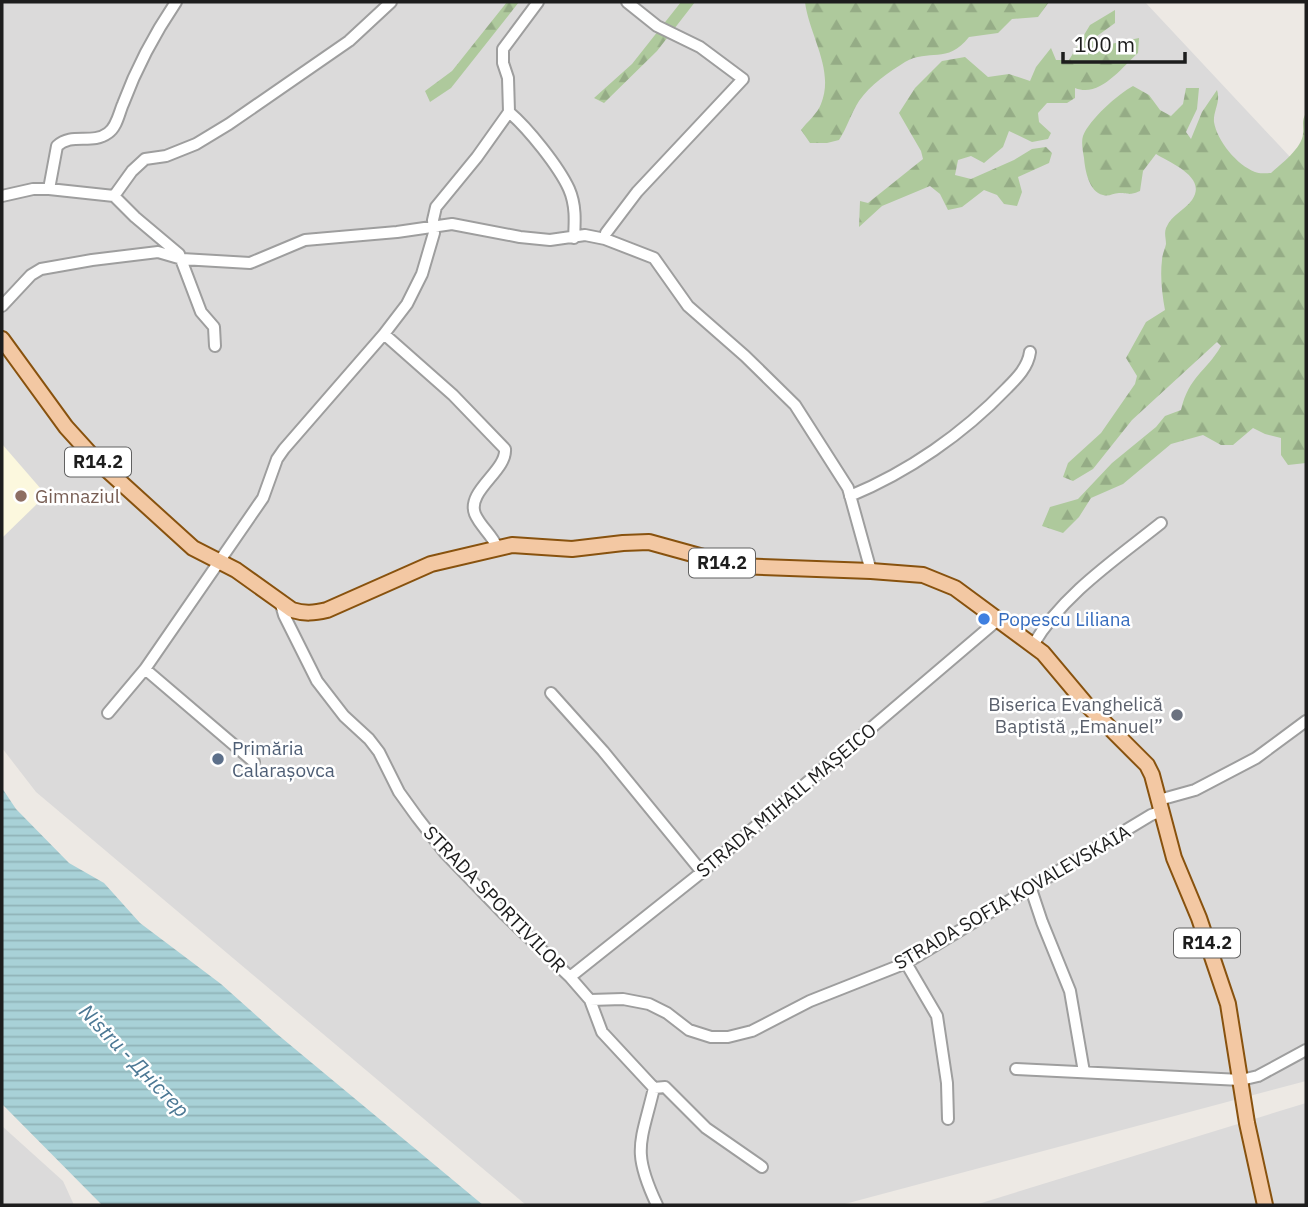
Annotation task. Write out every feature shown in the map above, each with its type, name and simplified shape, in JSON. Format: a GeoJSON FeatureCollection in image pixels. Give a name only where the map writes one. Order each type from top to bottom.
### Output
{"type":"FeatureCollection","features":[{"type":"Feature","properties":{"kind":"main road","name":"R14.2"},"geometry":{"type":"LineString","coordinates":[[2,340],[81,445],[183,539],[236,570],[292,610],[314,613],[431,564],[497,547],[525,545],[572,549],[649,542],[736,566],[871,570],[923,575],[956,588],[1034,645],[1085,703],[1147,765],[1174,858],[1224,989],[1231,1017],[1247,1124],[1265,1205]]}},
{"type":"Feature","properties":{"kind":"street"},"geometry":{"type":"LineString","coordinates":[[49,189],[59,144],[71,138],[86,139],[109,133],[130,84],[176,2]]}},
{"type":"Feature","properties":{"kind":"street"},"geometry":{"type":"LineString","coordinates":[[114,196],[132,171],[145,159],[166,156],[197,144],[229,124],[349,41],[391,2]]}},
{"type":"Feature","properties":{"kind":"street"},"geometry":{"type":"LineString","coordinates":[[108,713],[145,669],[263,498],[277,459],[284,449],[407,304],[418,283],[432,239],[434,214],[442,197],[477,157],[509,112],[508,78],[503,63],[503,49],[538,2]]}},
{"type":"Feature","properties":{"kind":"street"},"geometry":{"type":"LineString","coordinates":[[605,239],[606,233],[637,192],[743,79],[700,47],[657,26],[627,2]]}},
{"type":"Feature","properties":{"kind":"street"},"geometry":{"type":"LineString","coordinates":[[509,112],[532,136],[569,190],[575,213],[574,237]]}},
{"type":"Feature","properties":{"kind":"street"},"geometry":{"type":"LineString","coordinates":[[2,196],[33,189],[114,196],[179,254],[201,312],[214,327],[215,346]]}},
{"type":"Feature","properties":{"kind":"street"},"geometry":{"type":"LineString","coordinates":[[2,306],[31,275],[41,270],[92,260],[159,252],[182,259],[250,263],[305,240],[404,232],[457,224],[520,237],[550,240],[585,235],[605,239],[654,258],[688,306],[746,356],[795,405],[848,488],[871,570]]}},
{"type":"Feature","properties":{"kind":"street"},"geometry":{"type":"LineString","coordinates":[[384,334],[453,395],[505,449],[503,462],[474,502],[474,512],[497,547]]}},
{"type":"Feature","properties":{"kind":"street"},"geometry":{"type":"LineString","coordinates":[[850,496],[877,484],[971,423],[1020,375],[1030,352]]}},
{"type":"Feature","properties":{"kind":"street"},"geometry":{"type":"LineString","coordinates":[[1034,645],[1043,629],[1093,578],[1161,523]]}},
{"type":"Feature","properties":{"kind":"street","name":"STRADA SPORTIVILOR"},"geometry":{"type":"LineString","coordinates":[[280,601],[284,615],[317,681],[344,716],[373,743],[399,792],[438,844],[503,913],[570,977],[590,1000],[602,1032],[654,1088],[665,1087],[706,1128],[762,1167]]}},
{"type":"Feature","properties":{"kind":"street","name":"STRADA MIHAIL MAȘEICO"},"geometry":{"type":"LineString","coordinates":[[570,977],[702,872],[999,619]]}},
{"type":"Feature","properties":{"kind":"street"},"geometry":{"type":"LineString","coordinates":[[145,669],[254,762]]}},
{"type":"Feature","properties":{"kind":"street"},"geometry":{"type":"LineString","coordinates":[[551,692],[702,872]]}},
{"type":"Feature","properties":{"kind":"street","name":"STRADA SOFIA KOVALEVSKAIA"},"geometry":{"type":"LineString","coordinates":[[590,1000],[636,1000],[667,1013],[698,1034],[728,1037],[752,1031],[810,1001],[906,963],[1151,815],[1160,805],[1256,758],[1304,726]]}},
{"type":"Feature","properties":{"kind":"street"},"geometry":{"type":"LineString","coordinates":[[1031,889],[1070,991],[1084,1072]]}},
{"type":"Feature","properties":{"kind":"street"},"geometry":{"type":"LineString","coordinates":[[906,963],[937,1016],[948,1088],[948,1119]]}},
{"type":"Feature","properties":{"kind":"street"},"geometry":{"type":"LineString","coordinates":[[1016,1069],[1084,1072],[1241,1086],[1306,1050]]}},
{"type":"Feature","properties":{"kind":"street"},"geometry":{"type":"LineString","coordinates":[[654,1088],[640,1144],[642,1172],[657,1205]]}},
{"type":"Feature","properties":{"kind":"shaded area"},"geometry":{"type":"Polygon","coordinates":[[[2,2],[1145,2],[1306,174],[1306,1081],[841,1205],[526,1205],[36,792],[2,748],[2,2]]]}},
{"type":"Feature","properties":{"kind":"shaded area","name":"Gimnaziul"},"geometry":{"type":"Polygon","coordinates":[[[2,444],[41,489],[38,503],[2,538],[2,444]]]}},
{"type":"Feature","properties":{"kind":"shaded area"},"geometry":{"type":"Polygon","coordinates":[[[1306,1103],[1306,1205],[975,1205],[1306,1103]]]}},
{"type":"Feature","properties":{"kind":"shaded area"},"geometry":{"type":"Polygon","coordinates":[[[2,1126],[63,1181],[74,1205],[2,1205],[2,1126]]]}},
{"type":"Feature","properties":{"kind":"green space"},"geometry":{"type":"Polygon","coordinates":[[[507,2],[519,2],[451,88],[430,102],[425,91],[452,71],[507,2]]]}},
{"type":"Feature","properties":{"kind":"green space"},"geometry":{"type":"Polygon","coordinates":[[[681,2],[695,2],[657,51],[604,103],[594,98],[632,64],[681,2]]]}},
{"type":"Feature","properties":{"kind":"green space"},"geometry":{"type":"Polygon","coordinates":[[[805,2],[1049,2],[1038,17],[1012,19],[998,33],[969,37],[953,51],[905,62],[863,95],[839,140],[810,143],[801,130],[820,107],[825,78],[805,2]]]}},
{"type":"Feature","properties":{"kind":"green space"},"geometry":{"type":"Polygon","coordinates":[[[1115,10],[1115,23],[1093,39],[1093,55],[1111,44],[1139,38],[1138,53],[1110,80],[1093,89],[1075,88],[1075,98],[1067,103],[1047,103],[1038,113],[1039,122],[1051,133],[1048,139],[1032,142],[1009,131],[1003,147],[984,163],[971,156],[958,160],[955,175],[971,179],[1032,149],[1046,147],[1052,153],[1049,163],[1018,177],[1022,192],[1017,206],[1004,204],[997,195],[984,190],[962,207],[948,210],[940,194],[930,186],[882,206],[859,227],[860,201],[868,203],[923,159],[899,113],[915,88],[942,61],[965,57],[988,77],[1009,74],[1030,81],[1036,67],[1051,48],[1056,60],[1069,60],[1090,25],[1115,10]]]}},
{"type":"Feature","properties":{"kind":"green space"},"geometry":{"type":"Polygon","coordinates":[[[1133,86],[1149,95],[1160,110],[1171,116],[1183,104],[1186,88],[1199,88],[1197,109],[1186,132],[1191,139],[1202,112],[1217,90],[1214,122],[1219,137],[1235,158],[1248,169],[1259,173],[1271,173],[1295,150],[1302,139],[1306,113],[1306,463],[1288,465],[1281,455],[1281,438],[1253,428],[1233,445],[1221,445],[1203,435],[1171,444],[1123,484],[1091,498],[1079,517],[1063,533],[1042,526],[1050,507],[1078,499],[1112,463],[1156,427],[1165,416],[1181,410],[1193,382],[1221,346],[1217,342],[1132,420],[1093,469],[1073,481],[1063,477],[1068,463],[1101,433],[1135,384],[1137,376],[1126,358],[1146,322],[1165,310],[1161,272],[1166,228],[1196,192],[1195,184],[1185,172],[1156,154],[1143,171],[1140,191],[1105,195],[1098,193],[1091,185],[1085,168],[1083,136],[1105,108],[1133,86]]]}},
{"type":"Feature","properties":{"kind":"water","name":"Nistru - Дністер"},"geometry":{"type":"Polygon","coordinates":[[[2,788],[16,809],[69,863],[104,883],[140,923],[221,984],[277,1034],[483,1205],[102,1205],[2,1104],[2,788]]]}},
{"type":"Feature","properties":{"kind":"place","name":"Gimnaziul"},"geometry":{"type":"Point","coordinates":[21,496]}},
{"type":"Feature","properties":{"kind":"place","name":"Popescu Liliana"},"geometry":{"type":"Point","coordinates":[984,619]}},
{"type":"Feature","properties":{"kind":"place","name":"Biserica Evanghelică Baptistă „Emanuel”"},"geometry":{"type":"Point","coordinates":[1177,715]}},
{"type":"Feature","properties":{"kind":"place","name":"Primăria Calarașovca"},"geometry":{"type":"Point","coordinates":[218,759]}}]}
